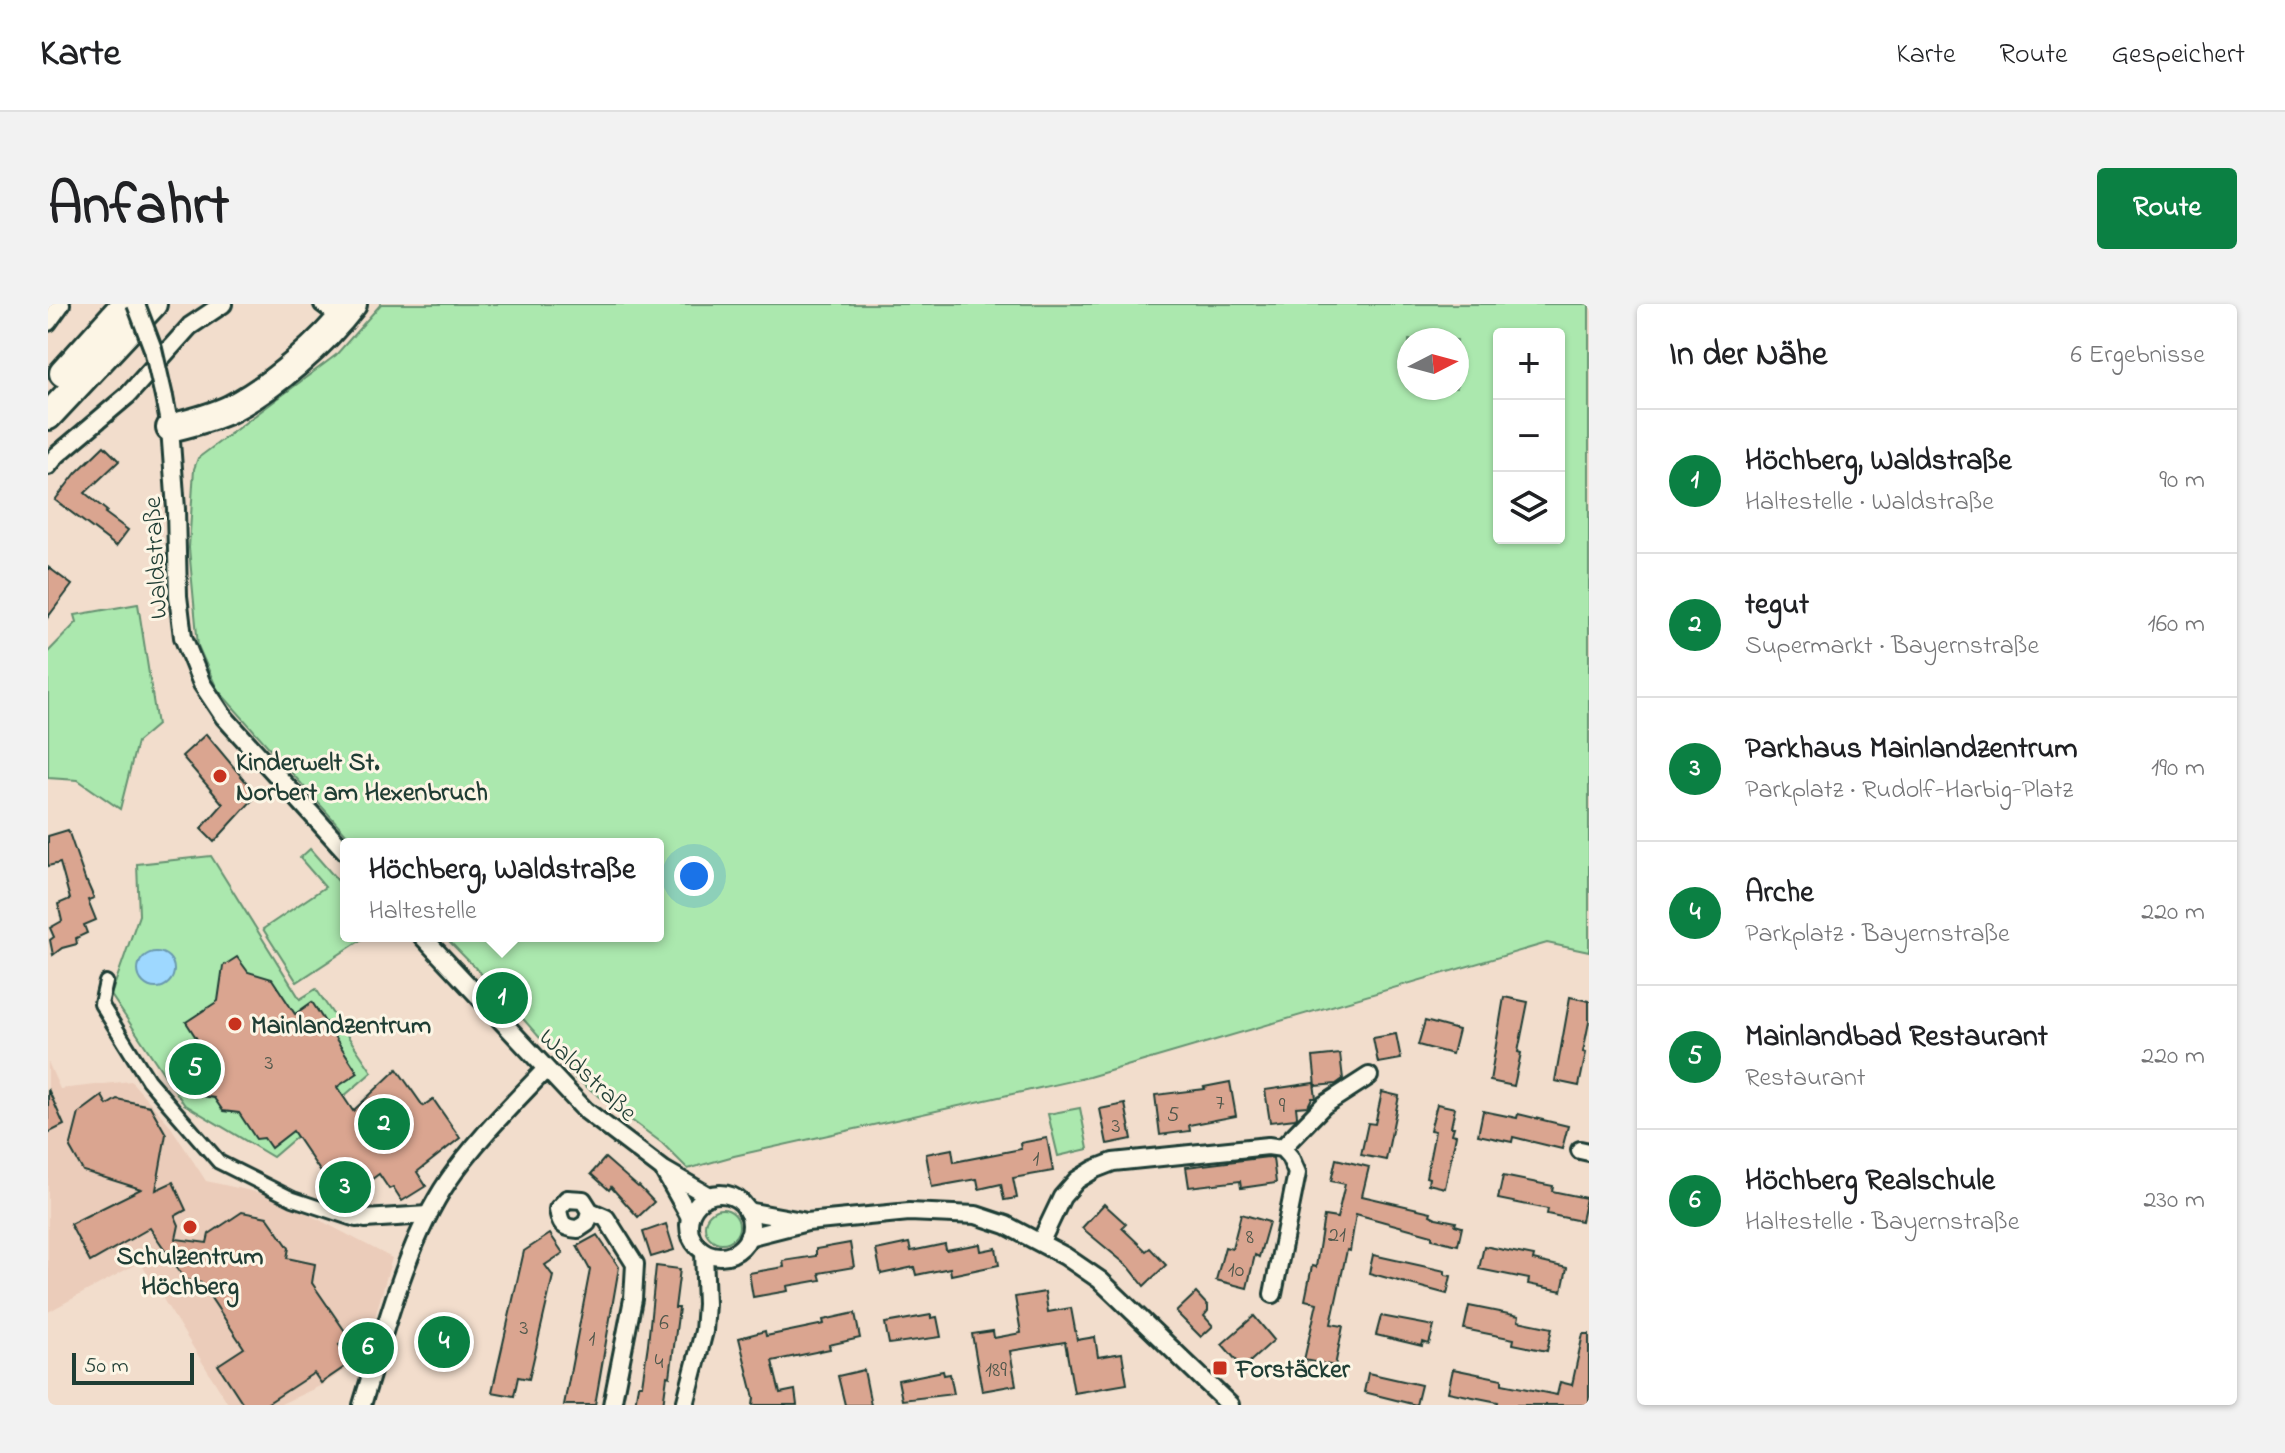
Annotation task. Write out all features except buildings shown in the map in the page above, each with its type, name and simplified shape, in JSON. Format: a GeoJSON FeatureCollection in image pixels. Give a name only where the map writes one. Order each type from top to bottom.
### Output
{"type":"FeatureCollection","features":[{"type":"Feature","properties":{"kind":"main road"},"geometry":{"type":"LineString","coordinates":[[48,390],[125,304]]}},
{"type":"Feature","properties":{"kind":"main road"},"geometry":{"type":"LineString","coordinates":[[48,416],[153,304]]}},
{"type":"Feature","properties":{"kind":"main road"},"geometry":{"type":"LineString","coordinates":[[170,428],[231,408],[276,378],[320,341],[339,309]]}},
{"type":"Feature","properties":{"kind":"street"},"geometry":{"type":"LineString","coordinates":[[48,322],[61,304]]}},
{"type":"Feature","properties":{"kind":"street","name":"Waldstraße"},"geometry":{"type":"LineString","coordinates":[[136,304],[153,349],[170,428],[183,637],[202,684],[224,717],[340,845]]}},
{"type":"Feature","properties":{"kind":"street"},"geometry":{"type":"LineString","coordinates":[[48,466],[128,395],[190,326],[223,304]]}},
{"type":"Feature","properties":{"kind":"street","name":"Waldstraße"},"geometry":{"type":"LineString","coordinates":[[428,942],[585,1110],[664,1170],[709,1196]]}},
{"type":"Feature","properties":{"kind":"street"},"geometry":{"type":"LineString","coordinates":[[106,982],[101,1004],[108,1017],[148,1080],[219,1162],[293,1199],[356,1220],[428,1215]]}},
{"type":"Feature","properties":{"kind":"street"},"geometry":{"type":"LineString","coordinates":[[362,1405],[393,1305],[428,1215],[447,1182],[491,1125],[545,1070]]}},
{"type":"Feature","properties":{"kind":"street"},"geometry":{"type":"LineString","coordinates":[[1282,1148],[1324,1105],[1369,1076]]}},
{"type":"Feature","properties":{"kind":"street"},"geometry":{"type":"LineString","coordinates":[[1041,1241],[1062,1197],[1077,1180],[1104,1165],[1268,1146],[1282,1148],[1297,1173],[1273,1294]]}},
{"type":"Feature","properties":{"kind":"street","name":"Waldstraße"},"geometry":{"type":"LineString","coordinates":[[664,1170],[690,1217]]}},
{"type":"Feature","properties":{"kind":"street"},"geometry":{"type":"LineString","coordinates":[[685,1405],[704,1331],[706,1304],[704,1252],[691,1236],[690,1217],[694,1208],[709,1196],[728,1196],[737,1200],[747,1211],[750,1226],[748,1237],[743,1246],[725,1256],[706,1304]]}},
{"type":"Feature","properties":{"kind":"street"},"geometry":{"type":"LineString","coordinates":[[590,1211],[606,1218],[635,1264],[633,1299],[612,1405]]}},
{"type":"Feature","properties":{"kind":"street"},"geometry":{"type":"LineString","coordinates":[[747,1211],[807,1222]]}},
{"type":"Feature","properties":{"kind":"street"},"geometry":{"type":"LineString","coordinates":[[748,1237],[807,1222],[909,1212],[976,1215],[1006,1225],[1041,1241],[1100,1280],[1230,1405]]}},
{"type":"Feature","properties":{"kind":"street"},"geometry":{"type":"LineString","coordinates":[[704,1252],[725,1256]]}},
{"type":"Feature","properties":{"kind":"shaded area","name":"Schulzentrum Höchberg"},"geometry":{"type":"Polygon","coordinates":[[[48,1062],[60,1089],[131,1081],[169,1124],[206,1181],[274,1196],[392,1258],[363,1359],[322,1385],[279,1405],[229,1405],[140,1262],[48,1312],[48,1062]]]}},
{"type":"Feature","properties":{"kind":"green space"},"geometry":{"type":"Polygon","coordinates":[[[381,304],[1589,304],[1589,952],[1547,943],[1089,1077],[688,1169],[662,1143],[576,1079],[503,996],[450,942],[664,942],[664,838],[350,838],[217,689],[198,646],[189,548],[194,469],[198,458],[336,355],[381,304]]]}},
{"type":"Feature","properties":{"kind":"green space"},"geometry":{"type":"Polygon","coordinates":[[[138,604],[157,725],[137,742],[120,809],[78,780],[48,778],[48,652],[77,622],[75,615],[138,604]]]}},
{"type":"Feature","properties":{"kind":"green space"},"geometry":{"type":"Polygon","coordinates":[[[310,849],[340,883],[340,942],[358,942],[297,982],[263,929],[325,887],[300,858],[310,849]]]}},
{"type":"Feature","properties":{"kind":"green space","name":"Mainlandzentrum"},"geometry":{"type":"Polygon","coordinates":[[[211,856],[300,999],[316,989],[372,1072],[273,1157],[184,1104],[111,995],[139,915],[137,864],[211,856]]]}},
{"type":"Feature","properties":{"kind":"green space"},"geometry":{"type":"Polygon","coordinates":[[[1080,1108],[1088,1149],[1058,1156],[1048,1114],[1080,1108]]]}},
{"type":"Feature","properties":{"kind":"green space"},"geometry":{"type":"Polygon","coordinates":[[[722,1209],[734,1214],[739,1226],[734,1238],[722,1243],[710,1238],[705,1226],[710,1214],[722,1209]]]}},
{"type":"Feature","properties":{"kind":"water"},"geometry":{"type":"Polygon","coordinates":[[[156,952],[169,957],[174,970],[169,983],[156,988],[143,983],[138,970],[143,957],[156,952]]]}},
{"type":"Feature","properties":{"kind":"place","name":"Kinderwelt St. Norbert am Hexenbruch"},"geometry":{"type":"Point","coordinates":[220,776]}},
{"type":"Feature","properties":{"kind":"place","name":"Höchberg, Waldstraße"},"geometry":{"type":"Point","coordinates":[502,998]}},
{"type":"Feature","properties":{"kind":"place","name":"Mainlandzentrum"},"geometry":{"type":"Point","coordinates":[235,1024]}},
{"type":"Feature","properties":{"kind":"place","name":"Mainlandbad Restaurant"},"geometry":{"type":"Point","coordinates":[195,1069]}},
{"type":"Feature","properties":{"kind":"place","name":"tegut"},"geometry":{"type":"Point","coordinates":[384,1124]}},
{"type":"Feature","properties":{"kind":"place","name":"Parkhaus Mainlandzentrum"},"geometry":{"type":"Point","coordinates":[345,1187]}},
{"type":"Feature","properties":{"kind":"place","name":"Schulzentrum Höchberg"},"geometry":{"type":"Point","coordinates":[190,1227]}},
{"type":"Feature","properties":{"kind":"place","name":"Arche"},"geometry":{"type":"Point","coordinates":[444,1342]}},
{"type":"Feature","properties":{"kind":"place","name":"Höchberg Realschule"},"geometry":{"type":"Point","coordinates":[368,1348]}},
{"type":"Feature","properties":{"kind":"place","name":"Forstäcker"},"geometry":{"type":"Point","coordinates":[1220,1368]}}]}
